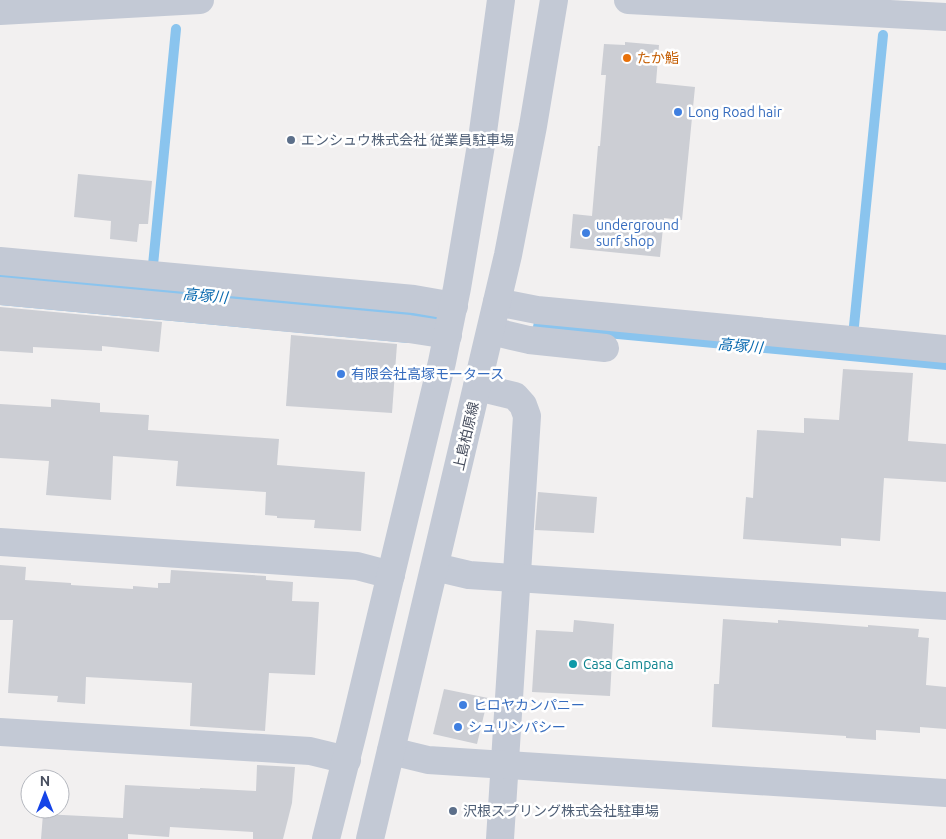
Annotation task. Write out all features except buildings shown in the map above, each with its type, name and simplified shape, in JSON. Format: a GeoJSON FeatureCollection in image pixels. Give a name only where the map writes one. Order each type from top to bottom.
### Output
{"type":"FeatureCollection","features":[{"type":"Feature","properties":{"kind":"street"},"geometry":{"type":"LineString","coordinates":[[0,11],[200,0]]}},
{"type":"Feature","properties":{"kind":"street"},"geometry":{"type":"LineString","coordinates":[[326,839],[448,336],[482,139],[501,0]]}},
{"type":"Feature","properties":{"kind":"street","name":"上島柏原線"},"geometry":{"type":"LineString","coordinates":[[370,839],[491,331],[532,135],[554,0]]}},
{"type":"Feature","properties":{"kind":"street"},"geometry":{"type":"LineString","coordinates":[[628,0],[946,17]]}},
{"type":"Feature","properties":{"kind":"street"},"geometry":{"type":"LineString","coordinates":[[0,261],[414,299],[454,306]]}},
{"type":"Feature","properties":{"kind":"street"},"geometry":{"type":"LineString","coordinates":[[0,291],[400,328],[448,336]]}},
{"type":"Feature","properties":{"kind":"street"},"geometry":{"type":"LineString","coordinates":[[497,302],[537,310],[946,349]]}},
{"type":"Feature","properties":{"kind":"street"},"geometry":{"type":"LineString","coordinates":[[491,331],[529,340],[605,348]]}},
{"type":"Feature","properties":{"kind":"street"},"geometry":{"type":"LineString","coordinates":[[477,387],[515,396],[523,405],[527,416],[500,839]]}},
{"type":"Feature","properties":{"kind":"street"},"geometry":{"type":"LineString","coordinates":[[0,542],[357,566],[391,575]]}},
{"type":"Feature","properties":{"kind":"street"},"geometry":{"type":"LineString","coordinates":[[435,567],[469,575],[946,606]]}},
{"type":"Feature","properties":{"kind":"street"},"geometry":{"type":"LineString","coordinates":[[0,732],[310,751],[346,760]]}},
{"type":"Feature","properties":{"kind":"street"},"geometry":{"type":"LineString","coordinates":[[391,751],[428,760],[946,793]]}},
{"type":"Feature","properties":{"kind":"water"},"geometry":{"type":"Polygon","coordinates":[[[534,322],[946,360],[946,370],[532,331],[534,322]]]}},
{"type":"Feature","properties":{"kind":"waterway"},"geometry":{"type":"LineString","coordinates":[[153,265],[176,29]]}},
{"type":"Feature","properties":{"kind":"waterway"},"geometry":{"type":"LineString","coordinates":[[854,326],[883,35]]}},
{"type":"Feature","properties":{"kind":"waterway","name":"高塚川"},"geometry":{"type":"LineString","coordinates":[[0,277],[411,315]]}},
{"type":"Feature","properties":{"kind":"place","name":"たか鮨"},"geometry":{"type":"Point","coordinates":[627,58]}},
{"type":"Feature","properties":{"kind":"place","name":"Long Road hair"},"geometry":{"type":"Point","coordinates":[678,112]}},
{"type":"Feature","properties":{"kind":"place","name":"エンシュウ株式会社 従業員駐車場"},"geometry":{"type":"Point","coordinates":[291,140]}},
{"type":"Feature","properties":{"kind":"place","name":"underground surf shop"},"geometry":{"type":"Point","coordinates":[586,233]}},
{"type":"Feature","properties":{"kind":"place","name":"有限会社高塚モータース"},"geometry":{"type":"Point","coordinates":[341,374]}},
{"type":"Feature","properties":{"kind":"place","name":"Casa Campana"},"geometry":{"type":"Point","coordinates":[573,664]}},
{"type":"Feature","properties":{"kind":"place","name":"ヒロヤカンパニー"},"geometry":{"type":"Point","coordinates":[463,705]}},
{"type":"Feature","properties":{"kind":"place","name":"シュリンパシー"},"geometry":{"type":"Point","coordinates":[458,727]}},
{"type":"Feature","properties":{"kind":"place","name":"沢根スプリング株式会社駐車場"},"geometry":{"type":"Point","coordinates":[453,811]}}]}
